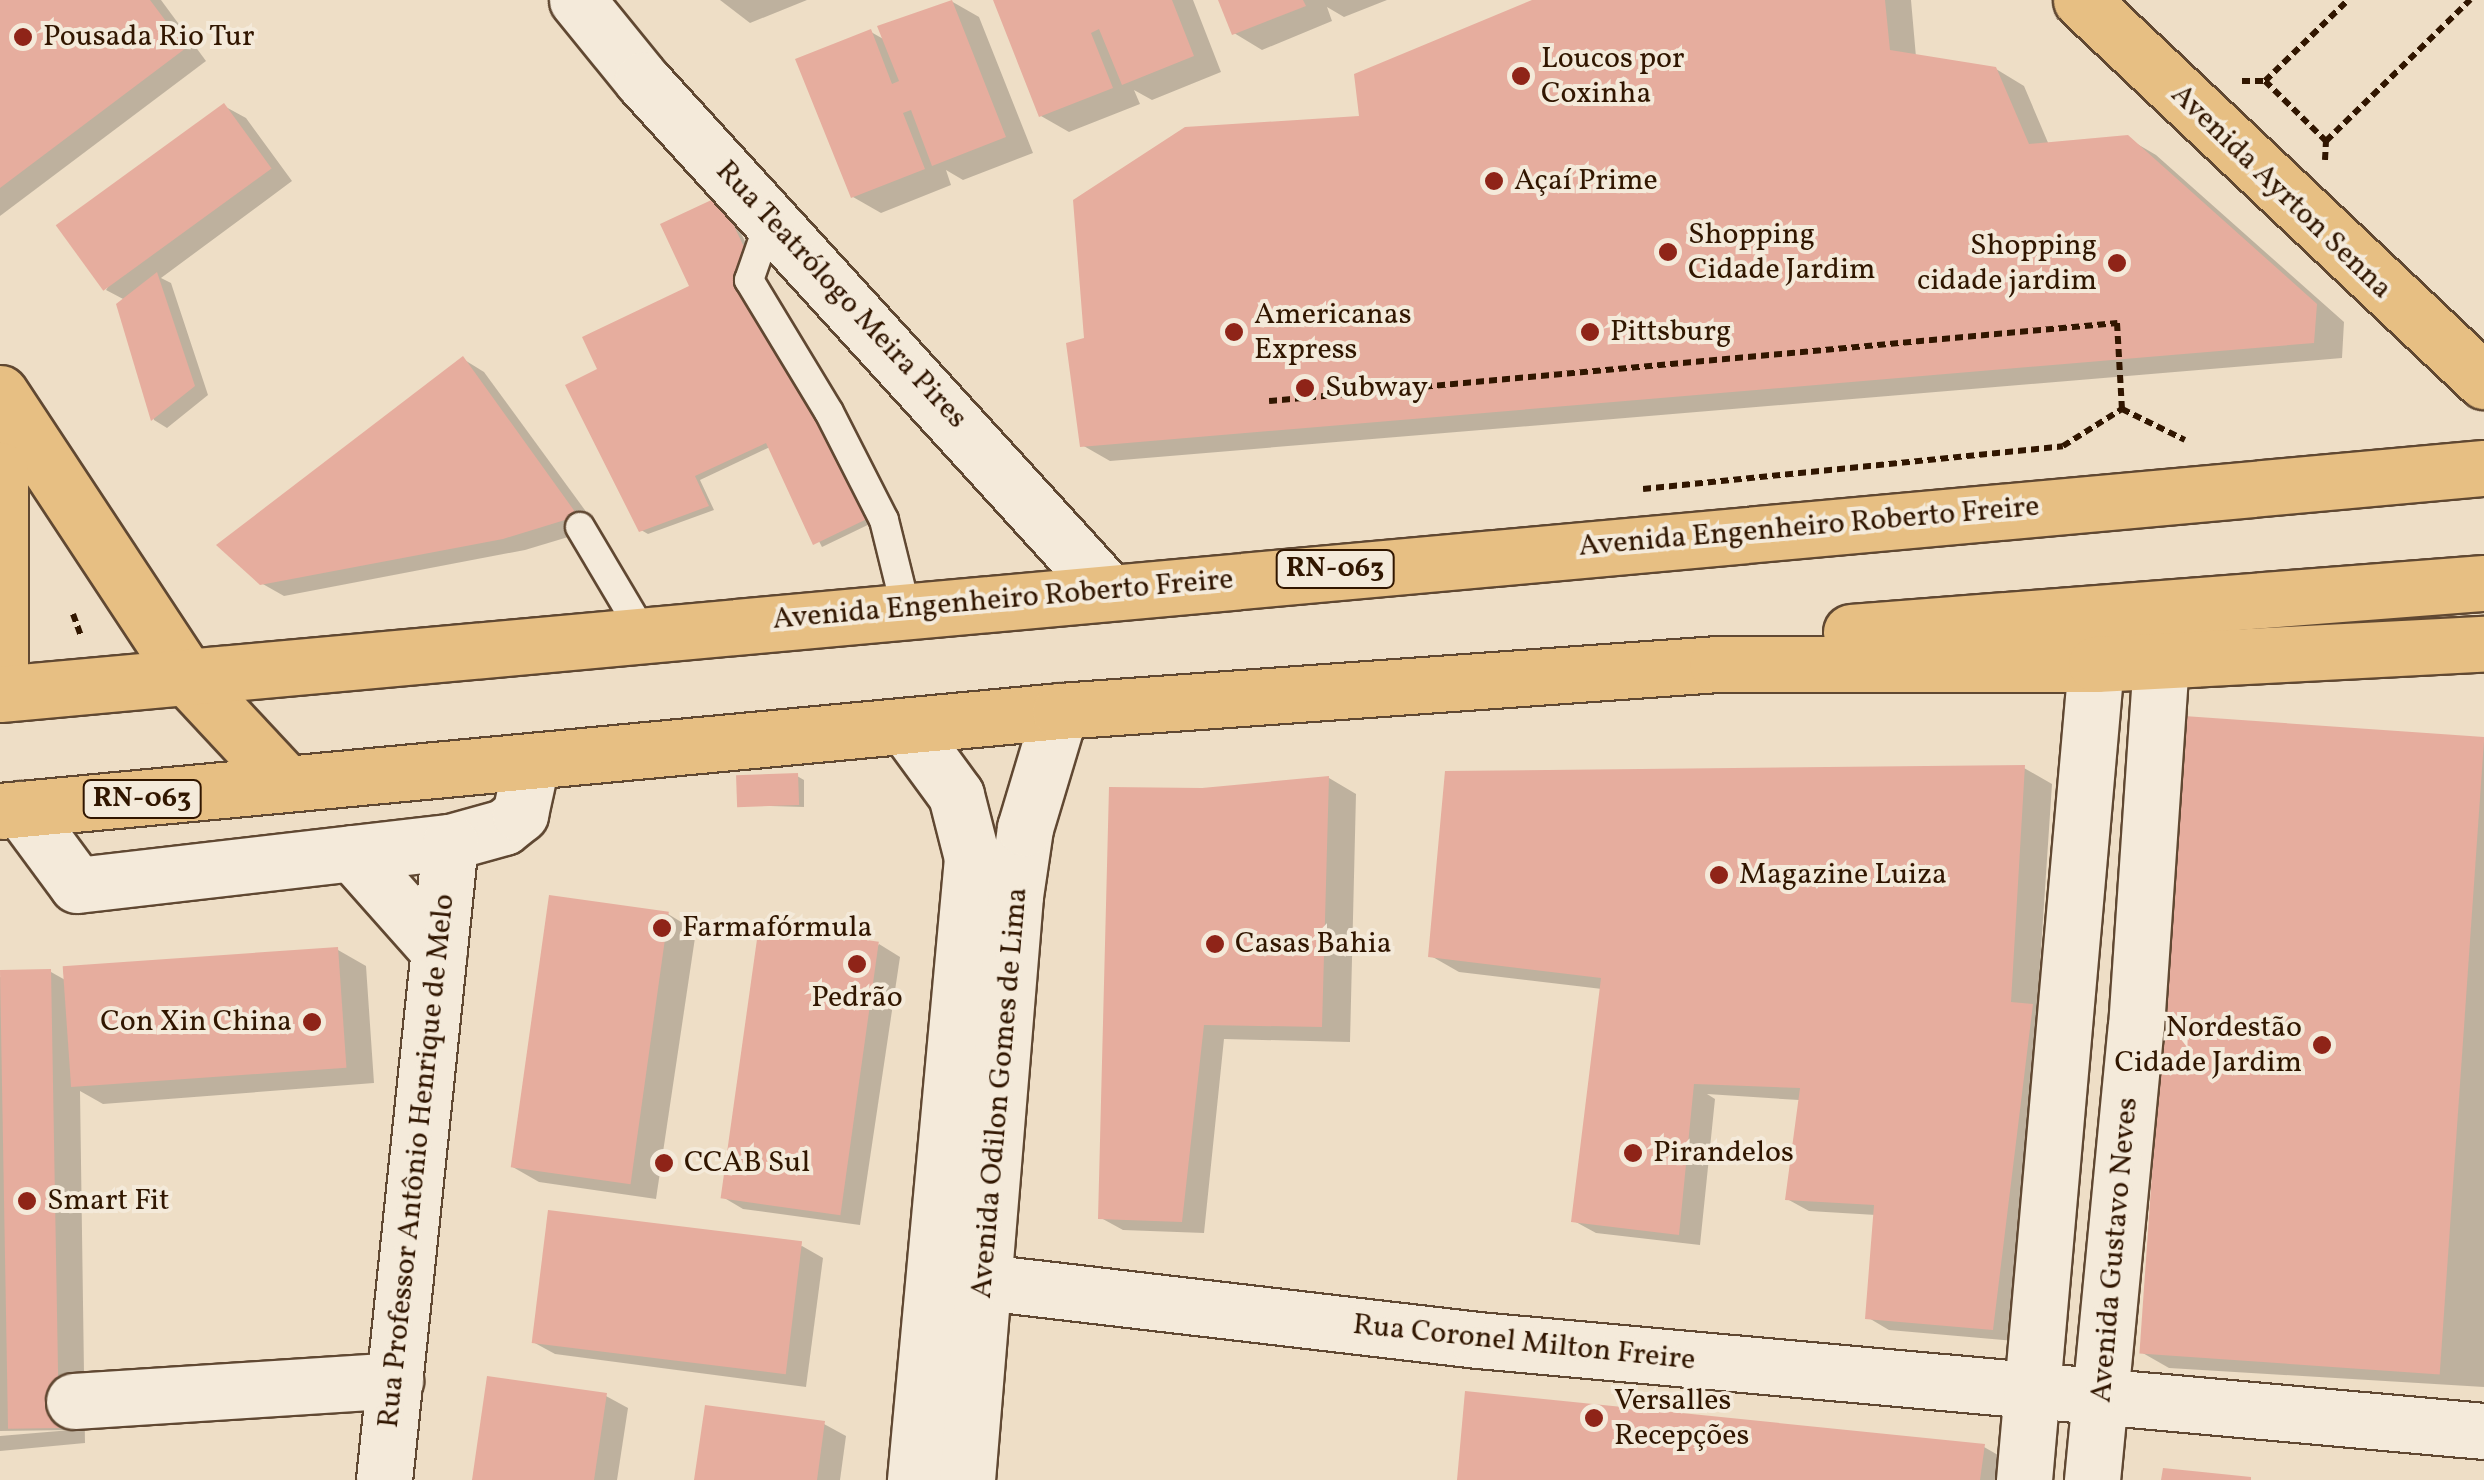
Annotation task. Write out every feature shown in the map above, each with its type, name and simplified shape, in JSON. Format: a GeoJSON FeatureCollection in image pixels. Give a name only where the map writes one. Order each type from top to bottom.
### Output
{"type":"FeatureCollection","features":[{"type":"Feature","properties":{"kind":"main road","name":"Avenida Ayrton Senna"},"geometry":{"type":"LineString","coordinates":[[2082,0],[2484,380]]}},
{"type":"Feature","properties":{"kind":"main road"},"geometry":{"type":"LineString","coordinates":[[0,393],[187,677],[284,781]]}},
{"type":"Feature","properties":{"kind":"main road","name":"Avenida Engenheiro Roberto Freire"},"geometry":{"type":"LineString","coordinates":[[0,694],[906,608],[2484,468]]}},
{"type":"Feature","properties":{"kind":"main road"},"geometry":{"type":"LineString","coordinates":[[0,470],[2,649]]}},
{"type":"Feature","properties":{"kind":"main road"},"geometry":{"type":"LineString","coordinates":[[1717,664],[1855,631],[2484,583]]}},
{"type":"Feature","properties":{"kind":"main road","name":"RN-063"},"geometry":{"type":"LineString","coordinates":[[10,810],[284,781],[531,764],[1060,710],[1717,664],[2096,664],[2484,644]]}},
{"type":"Feature","properties":{"kind":"street","name":"Rua Teatrólogo Meira Pires"},"geometry":{"type":"LineString","coordinates":[[578,0],[642,80],[771,217],[1106,590]]}},
{"type":"Feature","properties":{"kind":"street","name":"Avenida Gustavo Neves"},"geometry":{"type":"LineString","coordinates":[[2092,1480],[2136,1028],[2161,662]]}},
{"type":"Feature","properties":{"kind":"street"},"geometry":{"type":"LineString","coordinates":[[2024,1480],[2067,1027],[2096,664]]}},
{"type":"Feature","properties":{"kind":"street","name":"Avenida Odilon Gomes de Lima"},"geometry":{"type":"LineString","coordinates":[[967,1480],[1015,896],[1026,828],[1060,710]]}},
{"type":"Feature","properties":{"kind":"street","name":"Avenida Odilon Gomes de Lima"},"geometry":{"type":"LineString","coordinates":[[908,728],[956,795],[972,858],[915,1480]]}},
{"type":"Feature","properties":{"kind":"street"},"geometry":{"type":"LineString","coordinates":[[10,810],[77,885],[450,842],[504,828],[520,814],[531,764]]}},
{"type":"Feature","properties":{"kind":"street","name":"Rua Professor Antônio Henrique de Melo"},"geometry":{"type":"LineString","coordinates":[[384,1480],[450,842]]}},
{"type":"Feature","properties":{"kind":"street"},"geometry":{"type":"LineString","coordinates":[[352,852],[439,951]]}},
{"type":"Feature","properties":{"kind":"street"},"geometry":{"type":"LineString","coordinates":[[2067,1027],[2136,1028]]}},
{"type":"Feature","properties":{"kind":"street","name":"Rua Coronel Milton Freire"},"geometry":{"type":"LineString","coordinates":[[984,1282],[1478,1340],[2484,1431]]}},
{"type":"Feature","properties":{"kind":"street"},"geometry":{"type":"LineString","coordinates":[[74,1401],[394,1380]]}},
{"type":"Feature","properties":{"kind":"lane"},"geometry":{"type":"LineString","coordinates":[[771,217],[749,280],[829,412],[884,520],[906,608]]}},
{"type":"Feature","properties":{"kind":"lane"},"geometry":{"type":"LineString","coordinates":[[580,527],[643,633]]}},
{"type":"Feature","properties":{"kind":"path"},"geometry":{"type":"LineString","coordinates":[[2264,82],[2348,0]]}},
{"type":"Feature","properties":{"kind":"path"},"geometry":{"type":"LineString","coordinates":[[2337,172],[2324,158],[2326,141],[2470,0]]}},
{"type":"Feature","properties":{"kind":"path"},"geometry":{"type":"LineString","coordinates":[[2229,68],[2244,82],[2264,82],[2326,141]]}},
{"type":"Feature","properties":{"kind":"path"},"geometry":{"type":"LineString","coordinates":[[1270,401],[2117,323],[2122,409]]}},
{"type":"Feature","properties":{"kind":"path"},"geometry":{"type":"LineString","coordinates":[[2122,409],[2183,440],[2202,439]]}},
{"type":"Feature","properties":{"kind":"path"},"geometry":{"type":"LineString","coordinates":[[1638,489],[2063,446],[2122,409]]}},
{"type":"Feature","properties":{"kind":"path"},"geometry":{"type":"LineString","coordinates":[[2,649],[139,604]]}},
{"type":"Feature","properties":{"kind":"building"},"geometry":{"type":"Polygon","coordinates":[[[0,0],[150,0],[186,48],[0,188],[0,0]]]}},
{"type":"Feature","properties":{"kind":"building"},"geometry":{"type":"Polygon","coordinates":[[[952,0],[1006,137],[932,166],[911,110],[903,113],[925,169],[851,198],[795,59],[871,29],[892,84],[899,81],[877,26],[952,0]]]}},
{"type":"Feature","properties":{"kind":"building"},"geometry":{"type":"Polygon","coordinates":[[[993,0],[1172,0],[1194,56],[1122,85],[1099,29],[1091,33],[1113,88],[1039,117],[993,0]]]}},
{"type":"Feature","properties":{"kind":"building"},"geometry":{"type":"Polygon","coordinates":[[[1218,0],[1303,0],[1306,6],[1232,35],[1218,0]]]}},
{"type":"Feature","properties":{"kind":"building","name":"Shopping Cidade Jardim"},"geometry":{"type":"Polygon","coordinates":[[[1532,0],[1885,0],[1890,50],[1996,67],[2029,144],[2128,135],[2317,304],[2314,343],[1080,447],[1066,343],[1084,338],[1073,200],[1185,127],[1359,116],[1354,74],[1532,0]]]}},
{"type":"Feature","properties":{"kind":"building"},"geometry":{"type":"Polygon","coordinates":[[[224,103],[272,169],[103,291],[56,225],[224,103]]]}},
{"type":"Feature","properties":{"kind":"building"},"geometry":{"type":"Polygon","coordinates":[[[720,196],[871,517],[813,545],[766,443],[695,476],[709,506],[639,532],[565,385],[597,369],[582,337],[689,286],[660,224],[720,196]]]}},
{"type":"Feature","properties":{"kind":"building"},"geometry":{"type":"Polygon","coordinates":[[[157,272],[195,386],[151,421],[116,304],[157,272]]]}},
{"type":"Feature","properties":{"kind":"building"},"geometry":{"type":"Polygon","coordinates":[[[463,356],[578,516],[503,539],[260,585],[216,545],[463,356]]]}},
{"type":"Feature","properties":{"kind":"building","name":"Nordestão Cidade Jardim"},"geometry":{"type":"Polygon","coordinates":[[[2184,716],[2484,737],[2440,1374],[2139,1353],[2184,716]]]}},
{"type":"Feature","properties":{"kind":"building"},"geometry":{"type":"Polygon","coordinates":[[[2025,765],[2011,1002],[2033,1004],[1993,1330],[1865,1319],[1874,1205],[1785,1200],[1800,1088],[1694,1084],[1679,1235],[1571,1222],[1601,978],[1428,957],[1445,771],[2025,765]]]}},
{"type":"Feature","properties":{"kind":"building"},"geometry":{"type":"Polygon","coordinates":[[[798,773],[799,805],[737,807],[736,775],[798,773]]]}},
{"type":"Feature","properties":{"kind":"building","name":"Casas Bahia"},"geometry":{"type":"Polygon","coordinates":[[[1329,776],[1322,1027],[1204,1025],[1182,1222],[1098,1219],[1109,787],[1202,788],[1329,776]]]}},
{"type":"Feature","properties":{"kind":"building"},"geometry":{"type":"Polygon","coordinates":[[[549,895],[669,912],[631,1184],[511,1167],[549,895]]]}},
{"type":"Feature","properties":{"kind":"building"},"geometry":{"type":"Polygon","coordinates":[[[759,925],[879,942],[840,1215],[721,1198],[759,925]]]}},
{"type":"Feature","properties":{"kind":"building"},"geometry":{"type":"Polygon","coordinates":[[[338,947],[346,1068],[71,1087],[63,966],[338,947]]]}},
{"type":"Feature","properties":{"kind":"building","name":"Smart Fit"},"geometry":{"type":"Polygon","coordinates":[[[51,969],[59,1428],[8,1429],[0,970],[51,969]]]}},
{"type":"Feature","properties":{"kind":"building"},"geometry":{"type":"Polygon","coordinates":[[[548,1210],[802,1241],[786,1374],[532,1343],[548,1210]]]}},
{"type":"Feature","properties":{"kind":"building"},"geometry":{"type":"Polygon","coordinates":[[[487,1376],[607,1393],[594,1480],[472,1480],[487,1376]]]}},
{"type":"Feature","properties":{"kind":"building","name":"Versalles Recepções"},"geometry":{"type":"Polygon","coordinates":[[[1465,1391],[1985,1444],[1980,1480],[1457,1480],[1465,1391]]]}},
{"type":"Feature","properties":{"kind":"building"},"geometry":{"type":"Polygon","coordinates":[[[705,1405],[825,1421],[817,1480],[694,1480],[705,1405]]]}},
{"type":"Feature","properties":{"kind":"building"},"geometry":{"type":"Polygon","coordinates":[[[2163,1468],[2251,1477],[2251,1480],[2161,1480],[2163,1468]]]}},
{"type":"Feature","properties":{"kind":"place","name":"Pousada Rio Tur"},"geometry":{"type":"Point","coordinates":[23,37]}},
{"type":"Feature","properties":{"kind":"place","name":"Loucos por Coxinha"},"geometry":{"type":"Point","coordinates":[1521,76]}},
{"type":"Feature","properties":{"kind":"place","name":"Açaí Prime"},"geometry":{"type":"Point","coordinates":[1494,181]}},
{"type":"Feature","properties":{"kind":"place","name":"Shopping Cidade Jardim"},"geometry":{"type":"Point","coordinates":[1668,252]}},
{"type":"Feature","properties":{"kind":"place","name":"Shopping cidade jardim"},"geometry":{"type":"Point","coordinates":[2117,263]}},
{"type":"Feature","properties":{"kind":"place","name":"Americanas Express"},"geometry":{"type":"Point","coordinates":[1234,332]}},
{"type":"Feature","properties":{"kind":"place","name":"Pittsburg"},"geometry":{"type":"Point","coordinates":[1590,332]}},
{"type":"Feature","properties":{"kind":"place","name":"Subway"},"geometry":{"type":"Point","coordinates":[1305,388]}},
{"type":"Feature","properties":{"kind":"place","name":"Magazine Luiza"},"geometry":{"type":"Point","coordinates":[1719,875]}},
{"type":"Feature","properties":{"kind":"place","name":"Farmafórmula"},"geometry":{"type":"Point","coordinates":[662,928]}},
{"type":"Feature","properties":{"kind":"place","name":"Casas Bahia"},"geometry":{"type":"Point","coordinates":[1215,944]}},
{"type":"Feature","properties":{"kind":"place","name":"Pedrão"},"geometry":{"type":"Point","coordinates":[857,964]}},
{"type":"Feature","properties":{"kind":"place","name":"Con Xin China"},"geometry":{"type":"Point","coordinates":[312,1022]}},
{"type":"Feature","properties":{"kind":"place","name":"Nordestão Cidade Jardim"},"geometry":{"type":"Point","coordinates":[2322,1045]}},
{"type":"Feature","properties":{"kind":"place","name":"Pirandelos"},"geometry":{"type":"Point","coordinates":[1633,1153]}},
{"type":"Feature","properties":{"kind":"place","name":"CCAB Sul"},"geometry":{"type":"Point","coordinates":[664,1163]}},
{"type":"Feature","properties":{"kind":"place","name":"Smart Fit"},"geometry":{"type":"Point","coordinates":[27,1201]}},
{"type":"Feature","properties":{"kind":"place","name":"Versalles Recepções"},"geometry":{"type":"Point","coordinates":[1594,1418]}}]}
